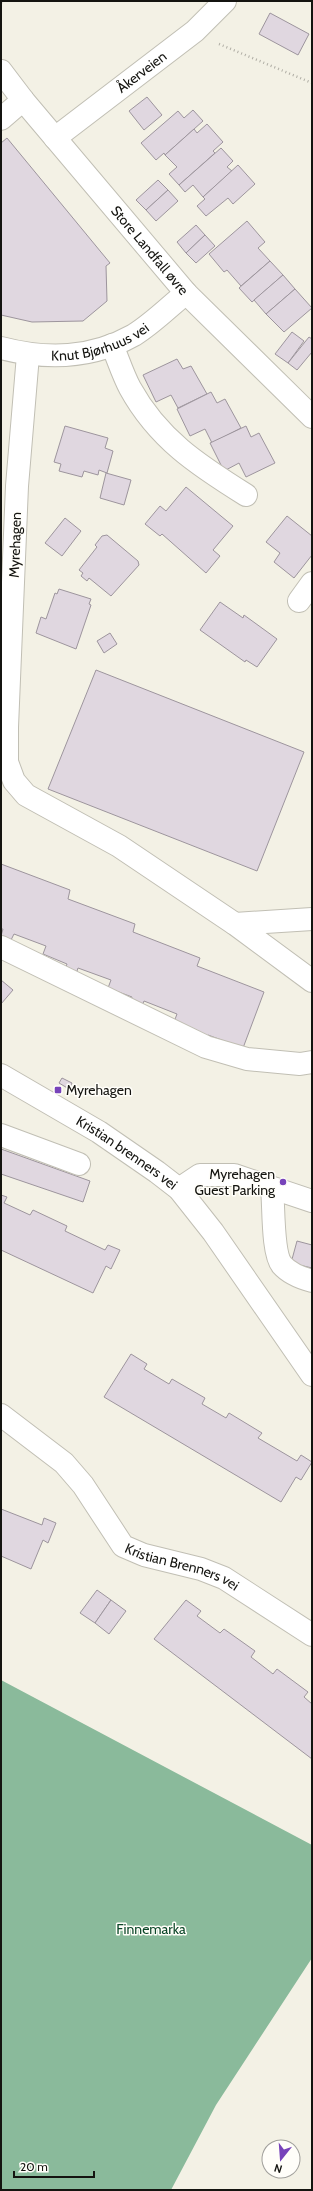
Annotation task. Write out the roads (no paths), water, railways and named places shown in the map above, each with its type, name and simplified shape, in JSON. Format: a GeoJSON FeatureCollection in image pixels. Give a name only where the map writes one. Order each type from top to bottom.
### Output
{"type":"FeatureCollection","features":[{"type":"Feature","properties":{"kind":"street","name":"Åkerveien"},"geometry":{"type":"LineString","coordinates":[[55,138],[195,31],[225,1]]}},
{"type":"Feature","properties":{"kind":"street","name":"Store Landfall øvre"},"geometry":{"type":"LineString","coordinates":[[1,71],[23,100],[186,293],[312,417]]}},
{"type":"Feature","properties":{"kind":"street"},"geometry":{"type":"LineString","coordinates":[[1,119],[23,100]]}},
{"type":"Feature","properties":{"kind":"street","name":"Knut Bjørhuus vei"},"geometry":{"type":"LineString","coordinates":[[1,348],[28,355],[58,356],[84,353],[112,345],[135,334],[186,293]]}},
{"type":"Feature","properties":{"kind":"street"},"geometry":{"type":"LineString","coordinates":[[112,345],[129,387],[164,436],[185,455],[246,495]]}},
{"type":"Feature","properties":{"kind":"street","name":"Myrehagen"},"geometry":{"type":"LineString","coordinates":[[28,355],[17,486],[7,762],[14,781],[26,796],[119,846],[235,924],[312,981]]}},
{"type":"Feature","properties":{"kind":"street"},"geometry":{"type":"LineString","coordinates":[[299,600],[312,583]]}},
{"type":"Feature","properties":{"kind":"street"},"geometry":{"type":"LineString","coordinates":[[235,924],[312,919]]}},
{"type":"Feature","properties":{"kind":"street"},"geometry":{"type":"LineString","coordinates":[[1,947],[206,1047],[247,1059],[300,1064],[312,1062]]}},
{"type":"Feature","properties":{"kind":"street","name":"Kristian brenners vei"},"geometry":{"type":"LineString","coordinates":[[1,1075],[99,1132],[179,1189],[217,1238],[312,1375]]}},
{"type":"Feature","properties":{"kind":"street"},"geometry":{"type":"LineString","coordinates":[[1,1135],[78,1164]]}},
{"type":"Feature","properties":{"kind":"street"},"geometry":{"type":"LineString","coordinates":[[179,1189],[200,1175],[234,1175],[272,1189],[312,1201]]}},
{"type":"Feature","properties":{"kind":"street"},"geometry":{"type":"LineString","coordinates":[[272,1189],[277,1249],[281,1264],[297,1276],[312,1281]]}},
{"type":"Feature","properties":{"kind":"street","name":"Kristian Brenners vei"},"geometry":{"type":"LineString","coordinates":[[1,1415],[64,1463],[83,1485],[123,1546],[144,1555],[201,1569],[224,1578],[312,1634]]}},
{"type":"Feature","properties":{"kind":"place","name":"Myrehagen"},"geometry":{"type":"Point","coordinates":[58,1090]}},
{"type":"Feature","properties":{"kind":"place","name":"Myrehagen Guest Parking"},"geometry":{"type":"Point","coordinates":[283,1182]}},
{"type":"Feature","properties":{"kind":"park label","name":"Finnemarka"},"geometry":{"type":"Point","coordinates":[151,1929]}}]}
